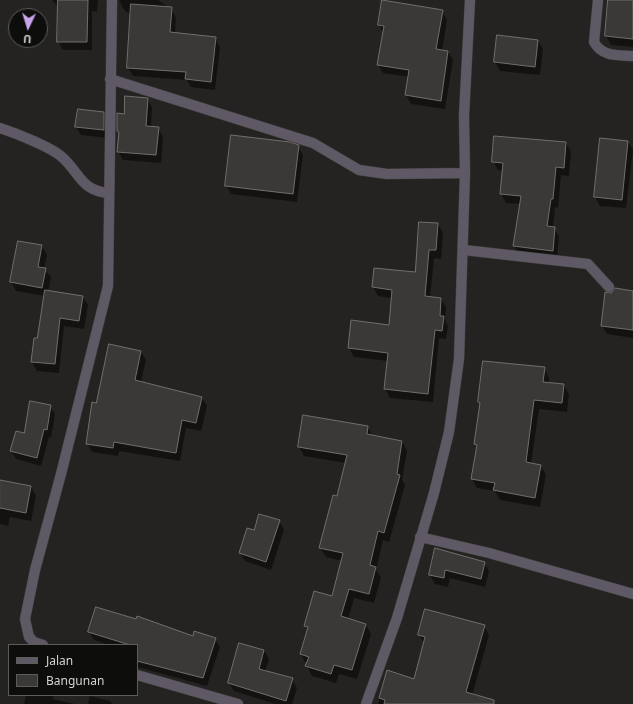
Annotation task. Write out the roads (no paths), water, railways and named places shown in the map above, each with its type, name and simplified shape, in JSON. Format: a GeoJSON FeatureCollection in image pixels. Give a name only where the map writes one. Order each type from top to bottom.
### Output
{"type":"FeatureCollection","features":[{"type":"Feature","properties":{"kind":"street"},"geometry":{"type":"LineString","coordinates":[[40,644],[34,642],[29,637],[25,619],[35,570],[61,474],[108,286],[112,0]]}},
{"type":"Feature","properties":{"kind":"street"},"geometry":{"type":"LineString","coordinates":[[366,704],[397,618],[434,493],[449,432],[459,359],[466,173],[464,116],[470,0]]}},
{"type":"Feature","properties":{"kind":"street"},"geometry":{"type":"LineString","coordinates":[[598,0],[594,42],[596,46],[604,53],[633,56]]}},
{"type":"Feature","properties":{"kind":"street"},"geometry":{"type":"LineString","coordinates":[[110,79],[313,143],[359,170],[388,174],[466,173]]}},
{"type":"Feature","properties":{"kind":"street"},"geometry":{"type":"LineString","coordinates":[[0,128],[36,143],[61,157],[83,184],[97,192],[109,193]]}},
{"type":"Feature","properties":{"kind":"street"},"geometry":{"type":"LineString","coordinates":[[464,250],[588,264],[609,287]]}},
{"type":"Feature","properties":{"kind":"street"},"geometry":{"type":"LineString","coordinates":[[420,537],[489,553],[633,594]]}},
{"type":"Feature","properties":{"kind":"street"},"geometry":{"type":"LineString","coordinates":[[138,675],[238,704]]}}]}
